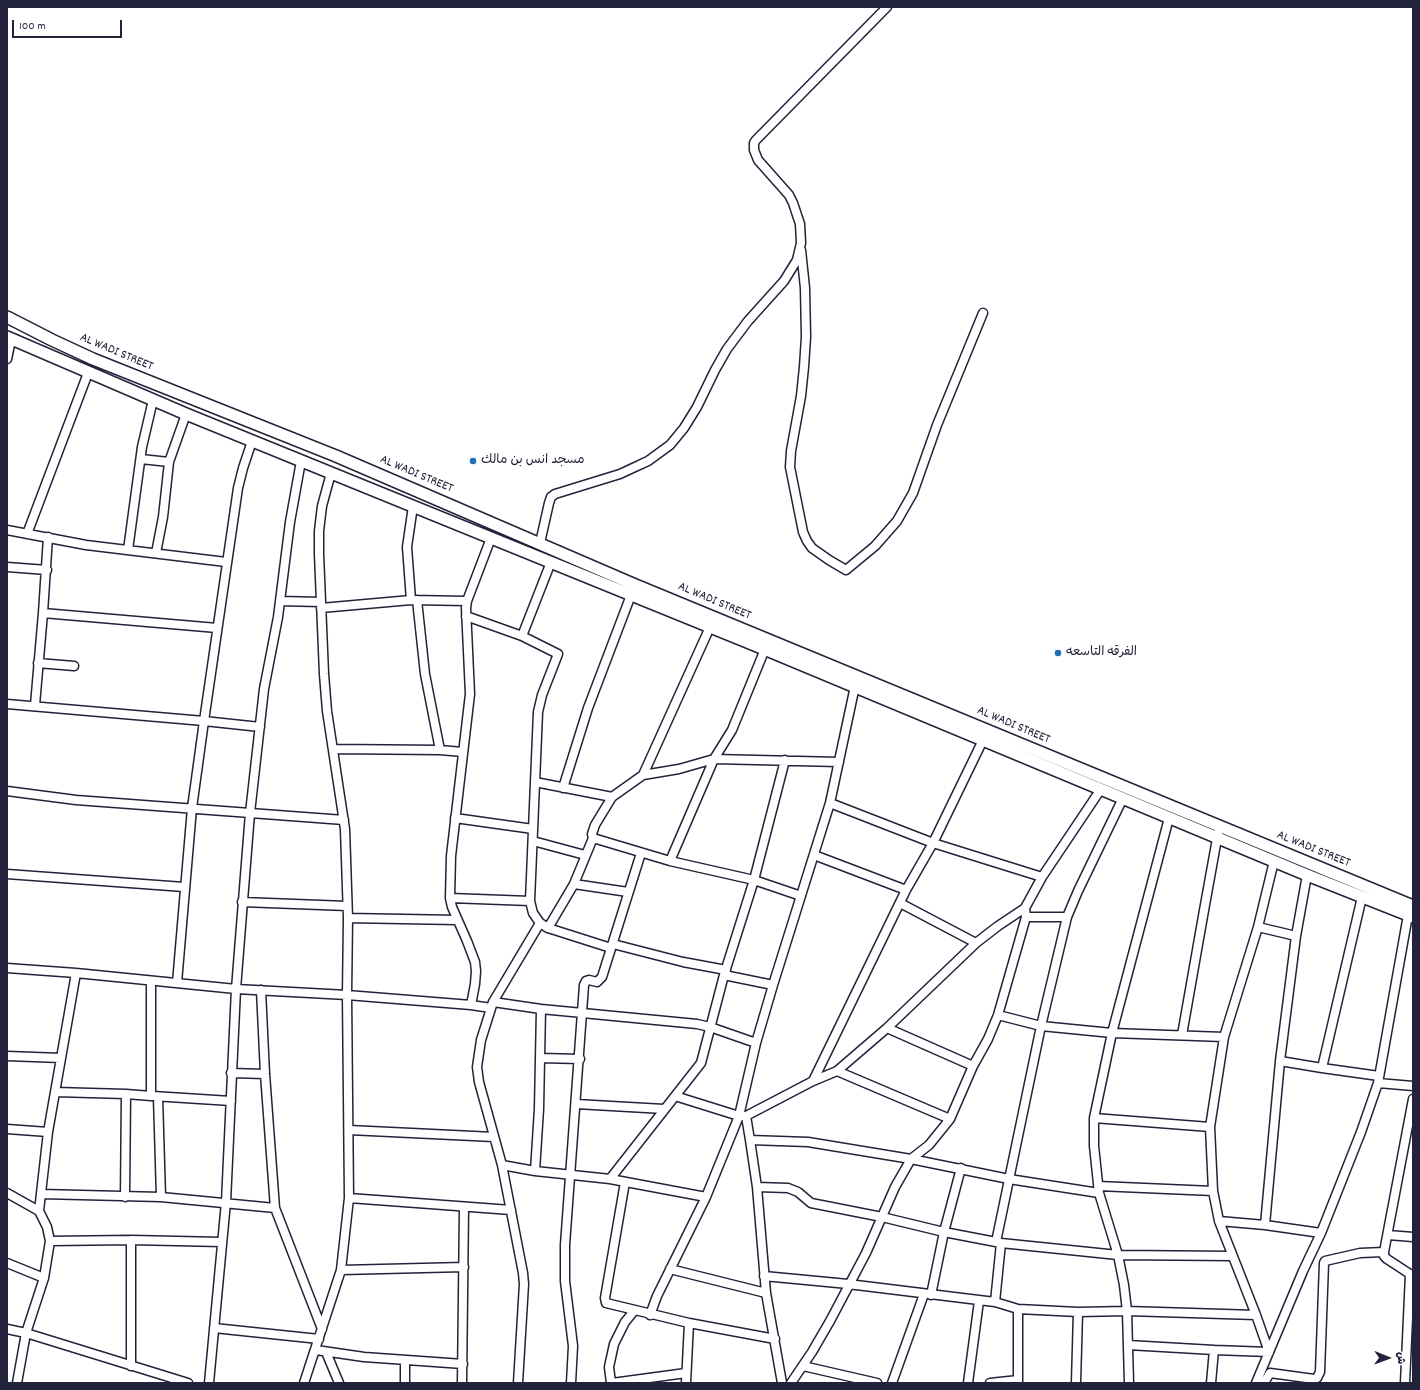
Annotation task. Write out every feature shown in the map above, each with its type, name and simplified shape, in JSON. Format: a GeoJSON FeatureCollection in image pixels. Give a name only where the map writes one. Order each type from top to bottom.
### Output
{"type":"FeatureCollection","features":[{"type":"Feature","properties":{"kind":"main road","name":"AL WADI STREET"},"geometry":{"type":"LineString","coordinates":[[7,317],[93,359],[336,456],[868,686],[1411,913]]}},
{"type":"Feature","properties":{"kind":"main road","name":"AL WADI STREET"},"geometry":{"type":"LineString","coordinates":[[9,339],[186,414],[855,686],[868,686],[983,740],[1169,818],[1219,833],[1274,861],[1307,875],[1362,897],[1411,913]]}},
{"type":"Feature","properties":{"kind":"street"},"geometry":{"type":"LineString","coordinates":[[887,7],[754,143],[754,150],[758,160],[785,190],[793,204],[800,224],[805,288],[805,344],[801,396],[791,451],[790,467],[803,532],[812,548],[846,570],[875,546],[897,521],[913,493],[937,425],[983,313]]}},
{"type":"Feature","properties":{"kind":"street"},"geometry":{"type":"LineString","coordinates":[[540,543],[551,497],[555,494],[620,474],[648,461],[670,445],[684,428],[697,407],[727,349],[748,321],[784,281],[796,260],[801,243]]}},
{"type":"Feature","properties":{"kind":"street"},"geometry":{"type":"LineString","coordinates":[[7,359],[9,339]]}},
{"type":"Feature","properties":{"kind":"street"},"geometry":{"type":"LineString","coordinates":[[27,534],[88,373]]}},
{"type":"Feature","properties":{"kind":"street"},"geometry":{"type":"LineString","coordinates":[[128,550],[141,460],[153,400]]}},
{"type":"Feature","properties":{"kind":"street"},"geometry":{"type":"LineString","coordinates":[[156,554],[163,517],[169,462],[186,414]]}},
{"type":"Feature","properties":{"kind":"street"},"geometry":{"type":"LineString","coordinates":[[177,983],[184,887],[192,808],[204,720],[238,488],[242,468],[252,441]]}},
{"type":"Feature","properties":{"kind":"street"},"geometry":{"type":"LineString","coordinates":[[141,460],[169,462]]}},
{"type":"Feature","properties":{"kind":"street"},"geometry":{"type":"LineString","coordinates":[[209,1383],[226,1202],[236,989],[250,813],[266,675],[280,602],[290,522],[301,461]]}},
{"type":"Feature","properties":{"kind":"street"},"geometry":{"type":"LineString","coordinates":[[304,1383],[341,1270],[349,1198],[347,995],[348,918],[346,906],[344,820],[327,711],[325,688],[319,531],[322,506],[331,473]]}},
{"type":"Feature","properties":{"kind":"street"},"geometry":{"type":"LineString","coordinates":[[413,506],[407,547],[425,674],[440,750]]}},
{"type":"Feature","properties":{"kind":"street"},"geometry":{"type":"LineString","coordinates":[[7,530],[86,545],[226,562]]}},
{"type":"Feature","properties":{"kind":"street"},"geometry":{"type":"LineString","coordinates":[[34,705],[44,613],[48,537]]}},
{"type":"Feature","properties":{"kind":"street"},"geometry":{"type":"LineString","coordinates":[[471,1005],[475,984],[475,962],[457,920],[450,898],[450,856],[470,694],[466,616],[467,601],[491,538]]}},
{"type":"Feature","properties":{"kind":"street"},"geometry":{"type":"LineString","coordinates":[[522,636],[551,562]]}},
{"type":"Feature","properties":{"kind":"street"},"geometry":{"type":"LineString","coordinates":[[7,567],[46,570]]}},
{"type":"Feature","properties":{"kind":"street"},"geometry":{"type":"LineString","coordinates":[[563,788],[588,708],[631,594]]}},
{"type":"Feature","properties":{"kind":"street"},"geometry":{"type":"LineString","coordinates":[[280,602],[321,605],[414,600],[467,601]]}},
{"type":"Feature","properties":{"kind":"street"},"geometry":{"type":"LineString","coordinates":[[44,613],[217,628]]}},
{"type":"Feature","properties":{"kind":"street"},"geometry":{"type":"LineString","coordinates":[[466,616],[522,636],[558,654],[539,703],[530,901],[533,913],[540,923],[548,928],[612,946],[773,985]]}},
{"type":"Feature","properties":{"kind":"street"},"geometry":{"type":"LineString","coordinates":[[643,775],[710,627]]}},
{"type":"Feature","properties":{"kind":"street"},"geometry":{"type":"LineString","coordinates":[[670,861],[714,759],[732,730],[765,649]]}},
{"type":"Feature","properties":{"kind":"street"},"geometry":{"type":"LineString","coordinates":[[38,663],[74,666]]}},
{"type":"Feature","properties":{"kind":"street"},"geometry":{"type":"LineString","coordinates":[[650,1314],[657,1296],[706,1197],[742,1116],[756,1043],[830,803],[840,762],[855,686]]}},
{"type":"Feature","properties":{"kind":"street"},"geometry":{"type":"LineString","coordinates":[[7,704],[204,720],[260,727]]}},
{"type":"Feature","properties":{"kind":"street"},"geometry":{"type":"LineString","coordinates":[[813,1081],[906,890],[933,843],[983,740]]}},
{"type":"Feature","properties":{"kind":"street"},"geometry":{"type":"LineString","coordinates":[[334,749],[440,750],[464,752]]}},
{"type":"Feature","properties":{"kind":"street"},"geometry":{"type":"LineString","coordinates":[[548,928],[574,884],[593,838],[592,834],[595,825],[612,797],[643,775],[714,759],[840,762]]}},
{"type":"Feature","properties":{"kind":"street"},"geometry":{"type":"LineString","coordinates":[[610,1180],[701,1063],[725,973],[754,880],[785,760]]}},
{"type":"Feature","properties":{"kind":"street"},"geometry":{"type":"LineString","coordinates":[[535,782],[612,797]]}},
{"type":"Feature","properties":{"kind":"street"},"geometry":{"type":"LineString","coordinates":[[675,1096],[742,1116],[813,1081],[837,1071],[887,1028],[976,943],[1025,908],[1042,877],[1101,789]]}},
{"type":"Feature","properties":{"kind":"street"},"geometry":{"type":"LineString","coordinates":[[7,791],[66,799],[344,820]]}},
{"type":"Feature","properties":{"kind":"street"},"geometry":{"type":"LineString","coordinates":[[995,1302],[998,1243],[1010,1179],[1041,1026],[1068,917],[1078,892],[1123,798]]}},
{"type":"Feature","properties":{"kind":"street"},"geometry":{"type":"LineString","coordinates":[[830,803],[933,843],[1042,877]]}},
{"type":"Feature","properties":{"kind":"street"},"geometry":{"type":"LineString","coordinates":[[455,818],[533,830]]}},
{"type":"Feature","properties":{"kind":"street"},"geometry":{"type":"LineString","coordinates":[[1129,1383],[1127,1311],[1124,1285],[1118,1255],[1098,1190],[1094,1146],[1094,1118],[1112,1033],[1169,818]]}},
{"type":"Feature","properties":{"kind":"street"},"geometry":{"type":"LineString","coordinates":[[1182,1035],[1219,833]]}},
{"type":"Feature","properties":{"kind":"street"},"geometry":{"type":"LineString","coordinates":[[593,838],[670,861],[754,880],[801,896]]}},
{"type":"Feature","properties":{"kind":"street"},"geometry":{"type":"LineString","coordinates":[[533,842],[585,855]]}},
{"type":"Feature","properties":{"kind":"street"},"geometry":{"type":"LineString","coordinates":[[571,1383],[572,1335],[565,1281],[565,1245],[580,1058],[584,985],[588,980],[597,982],[602,977],[641,853]]}},
{"type":"Feature","properties":{"kind":"street"},"geometry":{"type":"LineString","coordinates":[[814,855],[906,890]]}},
{"type":"Feature","properties":{"kind":"street"},"geometry":{"type":"LineString","coordinates":[[1268,1352],[1256,1315],[1219,1221],[1213,1191],[1210,1127],[1224,1037],[1258,927],[1274,861]]}},
{"type":"Feature","properties":{"kind":"street"},"geometry":{"type":"LineString","coordinates":[[7,874],[184,887]]}},
{"type":"Feature","properties":{"kind":"street"},"geometry":{"type":"LineString","coordinates":[[1265,1225],[1280,1061],[1296,936],[1307,875]]}},
{"type":"Feature","properties":{"kind":"street"},"geometry":{"type":"LineString","coordinates":[[574,884],[628,892]]}},
{"type":"Feature","properties":{"kind":"street"},"geometry":{"type":"LineString","coordinates":[[1322,1068],[1362,897]]}},
{"type":"Feature","properties":{"kind":"street"},"geometry":{"type":"LineString","coordinates":[[450,898],[530,901]]}},
{"type":"Feature","properties":{"kind":"street"},"geometry":{"type":"LineString","coordinates":[[242,902],[346,906]]}},
{"type":"Feature","properties":{"kind":"street"},"geometry":{"type":"LineString","coordinates":[[900,903],[976,943]]}},
{"type":"Feature","properties":{"kind":"street"},"geometry":{"type":"LineString","coordinates":[[791,1383],[803,1366],[830,1320],[866,1253],[895,1186],[911,1159],[929,1145],[950,1119],[973,1066],[988,1039],[998,1015],[1026,918],[1025,908]]}},
{"type":"Feature","properties":{"kind":"street"},"geometry":{"type":"LineString","coordinates":[[1256,1383],[1303,1271],[1321,1233],[1361,1132],[1378,1079],[1411,913]]}},
{"type":"Feature","properties":{"kind":"street"},"geometry":{"type":"LineString","coordinates":[[1026,918],[1068,917]]}},
{"type":"Feature","properties":{"kind":"street"},"geometry":{"type":"LineString","coordinates":[[348,918],[457,920]]}},
{"type":"Feature","properties":{"kind":"street"},"geometry":{"type":"LineString","coordinates":[[518,1383],[524,1284],[502,1165],[478,1082],[477,1066],[481,1040],[492,1005],[540,923]]}},
{"type":"Feature","properties":{"kind":"street"},"geometry":{"type":"LineString","coordinates":[[1258,927],[1296,936]]}},
{"type":"Feature","properties":{"kind":"street"},"geometry":{"type":"LineString","coordinates":[[7,968],[76,973],[236,989],[347,995],[582,1012],[710,1026],[756,1043]]}},
{"type":"Feature","properties":{"kind":"street"},"geometry":{"type":"LineString","coordinates":[[17,1383],[26,1333],[44,1278],[50,1241],[47,1227],[39,1211],[48,1132],[76,973]]}},
{"type":"Feature","properties":{"kind":"street"},"geometry":{"type":"LineString","coordinates":[[151,981],[154,1096],[161,1197]]}},
{"type":"Feature","properties":{"kind":"street"},"geometry":{"type":"LineString","coordinates":[[261,990],[275,1208],[322,1329]]}},
{"type":"Feature","properties":{"kind":"street"},"geometry":{"type":"LineString","coordinates":[[535,1171],[542,1009]]}},
{"type":"Feature","properties":{"kind":"street"},"geometry":{"type":"LineString","coordinates":[[998,1015],[1041,1026],[1112,1033],[1224,1037]]}},
{"type":"Feature","properties":{"kind":"street"},"geometry":{"type":"LineString","coordinates":[[887,1028],[973,1066]]}},
{"type":"Feature","properties":{"kind":"street"},"geometry":{"type":"LineString","coordinates":[[7,1056],[61,1058]]}},
{"type":"Feature","properties":{"kind":"street"},"geometry":{"type":"LineString","coordinates":[[541,1058],[580,1058]]}},
{"type":"Feature","properties":{"kind":"street"},"geometry":{"type":"LineString","coordinates":[[1280,1061],[1413,1086]]}},
{"type":"Feature","properties":{"kind":"street"},"geometry":{"type":"LineString","coordinates":[[837,1071],[950,1119]]}},
{"type":"Feature","properties":{"kind":"street"},"geometry":{"type":"LineString","coordinates":[[232,1073],[266,1074]]}},
{"type":"Feature","properties":{"kind":"street"},"geometry":{"type":"LineString","coordinates":[[55,1092],[126,1094],[231,1101]]}},
{"type":"Feature","properties":{"kind":"street"},"geometry":{"type":"LineString","coordinates":[[125,1197],[126,1094]]}},
{"type":"Feature","properties":{"kind":"street"},"geometry":{"type":"LineString","coordinates":[[1405,1383],[1412,1275],[1385,1258],[1384,1252],[1413,1099]]}},
{"type":"Feature","properties":{"kind":"street"},"geometry":{"type":"LineString","coordinates":[[576,1104],[664,1109]]}},
{"type":"Feature","properties":{"kind":"street"},"geometry":{"type":"LineString","coordinates":[[742,1116],[750,1140],[766,1293],[782,1383]]}},
{"type":"Feature","properties":{"kind":"street"},"geometry":{"type":"LineString","coordinates":[[1094,1118],[1210,1127]]}},
{"type":"Feature","properties":{"kind":"street"},"geometry":{"type":"LineString","coordinates":[[7,1129],[48,1132]]}},
{"type":"Feature","properties":{"kind":"street"},"geometry":{"type":"LineString","coordinates":[[349,1130],[494,1137]]}},
{"type":"Feature","properties":{"kind":"street"},"geometry":{"type":"LineString","coordinates":[[750,1140],[808,1142],[961,1168],[1010,1179],[1098,1190],[1213,1191]]}},
{"type":"Feature","properties":{"kind":"street"},"geometry":{"type":"LineString","coordinates":[[502,1165],[535,1171],[625,1182],[706,1197]]}},
{"type":"Feature","properties":{"kind":"street"},"geometry":{"type":"LineString","coordinates":[[892,1383],[928,1295],[961,1168]]}},
{"type":"Feature","properties":{"kind":"street"},"geometry":{"type":"LineString","coordinates":[[625,1182],[605,1301],[608,1304],[689,1324],[775,1339]]}},
{"type":"Feature","properties":{"kind":"street"},"geometry":{"type":"LineString","coordinates":[[756,1187],[788,1188],[798,1192],[811,1203],[998,1243],[1118,1255],[1232,1256]]}},
{"type":"Feature","properties":{"kind":"street"},"geometry":{"type":"LineString","coordinates":[[7,1193],[39,1211]]}},
{"type":"Feature","properties":{"kind":"street"},"geometry":{"type":"LineString","coordinates":[[41,1194],[161,1197],[226,1202],[275,1208]]}},
{"type":"Feature","properties":{"kind":"street"},"geometry":{"type":"LineString","coordinates":[[349,1198],[511,1210]]}},
{"type":"Feature","properties":{"kind":"street"},"geometry":{"type":"LineString","coordinates":[[462,1383],[464,1207]]}},
{"type":"Feature","properties":{"kind":"street"},"geometry":{"type":"LineString","coordinates":[[1219,1221],[1265,1225],[1321,1233]]}},
{"type":"Feature","properties":{"kind":"street"},"geometry":{"type":"LineString","coordinates":[[1388,1235],[1413,1237]]}},
{"type":"Feature","properties":{"kind":"street"},"geometry":{"type":"LineString","coordinates":[[50,1241],[131,1240],[222,1242]]}},
{"type":"Feature","properties":{"kind":"street"},"geometry":{"type":"LineString","coordinates":[[131,1240],[131,1366]]}},
{"type":"Feature","properties":{"kind":"street"},"geometry":{"type":"LineString","coordinates":[[1264,1383],[1268,1374],[1271,1373],[1306,1381],[1317,1378],[1320,1372],[1325,1261],[1360,1253],[1384,1252]]}},
{"type":"Feature","properties":{"kind":"street"},"geometry":{"type":"LineString","coordinates":[[7,1263],[44,1278]]}},
{"type":"Feature","properties":{"kind":"street"},"geometry":{"type":"LineString","coordinates":[[341,1270],[464,1267]]}},
{"type":"Feature","properties":{"kind":"street"},"geometry":{"type":"LineString","coordinates":[[670,1269],[766,1293]]}},
{"type":"Feature","properties":{"kind":"street"},"geometry":{"type":"LineString","coordinates":[[764,1276],[848,1284],[995,1302],[1018,1309],[1078,1312],[1127,1311],[1256,1315]]}},
{"type":"Feature","properties":{"kind":"street"},"geometry":{"type":"LineString","coordinates":[[968,1383],[979,1301]]}},
{"type":"Feature","properties":{"kind":"street"},"geometry":{"type":"LineString","coordinates":[[990,1383],[1018,1382],[1018,1309]]}},
{"type":"Feature","properties":{"kind":"street"},"geometry":{"type":"LineString","coordinates":[[634,1311],[625,1322],[614,1344],[608,1367],[611,1383],[686,1373]]}},
{"type":"Feature","properties":{"kind":"street"},"geometry":{"type":"LineString","coordinates":[[1076,1383],[1078,1312]]}},
{"type":"Feature","properties":{"kind":"street"},"geometry":{"type":"LineString","coordinates":[[686,1383],[689,1324]]}},
{"type":"Feature","properties":{"kind":"street"},"geometry":{"type":"LineString","coordinates":[[214,1328],[319,1339]]}},
{"type":"Feature","properties":{"kind":"street"},"geometry":{"type":"LineString","coordinates":[[7,1329],[26,1333],[131,1366],[162,1379],[188,1383]]}},
{"type":"Feature","properties":{"kind":"street"},"geometry":{"type":"LineString","coordinates":[[1128,1345],[1268,1352]]}},
{"type":"Feature","properties":{"kind":"street"},"geometry":{"type":"LineString","coordinates":[[316,1350],[364,1358],[463,1364]]}},
{"type":"Feature","properties":{"kind":"street"},"geometry":{"type":"LineString","coordinates":[[1211,1383],[1214,1350]]}},
{"type":"Feature","properties":{"kind":"street"},"geometry":{"type":"LineString","coordinates":[[326,1352],[339,1383]]}},
{"type":"Feature","properties":{"kind":"street"},"geometry":{"type":"LineString","coordinates":[[405,1360],[405,1383]]}},
{"type":"Feature","properties":{"kind":"street"},"geometry":{"type":"LineString","coordinates":[[803,1366],[877,1383]]}},
{"type":"Feature","properties":{"kind":"waterway"},"geometry":{"type":"LineString","coordinates":[[1294,1303],[1314,1256]]}},
{"type":"Feature","properties":{"kind":"place","name":"مسجد انس بن مالك"},"geometry":{"type":"Point","coordinates":[473,461]}},
{"type":"Feature","properties":{"kind":"place","name":"الفرقه التاسعه"},"geometry":{"type":"Point","coordinates":[1058,653]}}]}
